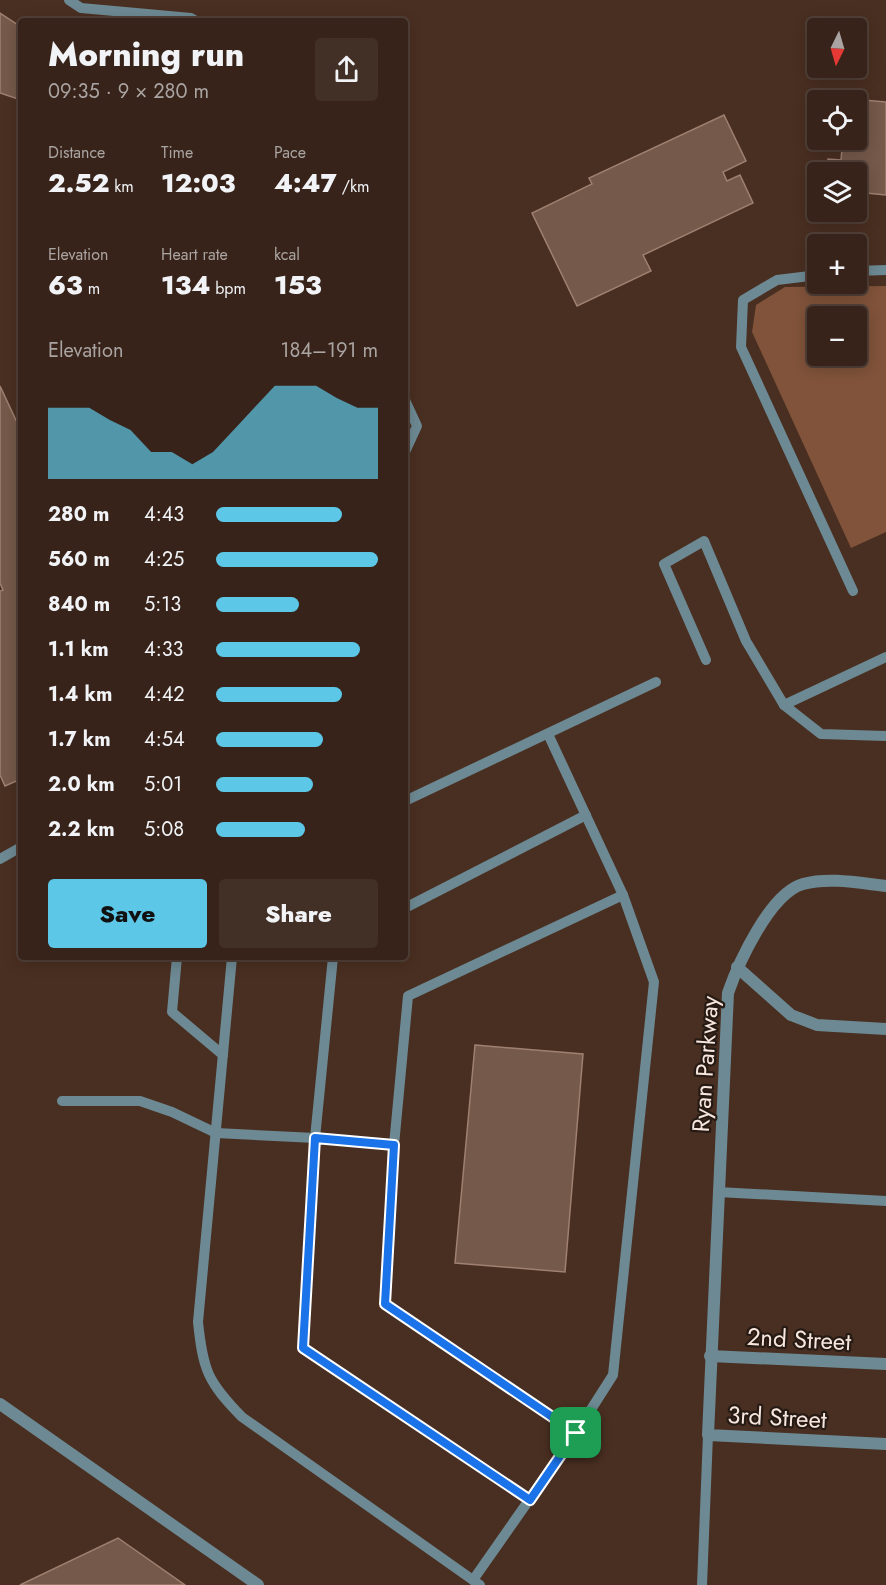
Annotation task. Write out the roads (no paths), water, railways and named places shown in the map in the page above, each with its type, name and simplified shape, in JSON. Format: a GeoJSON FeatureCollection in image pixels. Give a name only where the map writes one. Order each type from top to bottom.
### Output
{"type":"FeatureCollection","features":[{"type":"Feature","properties":{"kind":"street","name":"Ryan Parkway"},"geometry":{"type":"LineString","coordinates":[[710,1356],[728,993],[737,967],[775,904],[800,884],[829,881],[886,886]]}},
{"type":"Feature","properties":{"kind":"street"},"geometry":{"type":"LineString","coordinates":[[737,967],[791,1015],[817,1025],[886,1029]]}},
{"type":"Feature","properties":{"kind":"street","name":"2nd Street"},"geometry":{"type":"LineString","coordinates":[[710,1356],[886,1364]]}},
{"type":"Feature","properties":{"kind":"street","name":"3rd Street"},"geometry":{"type":"LineString","coordinates":[[710,1356],[708,1435],[886,1444]]}},
{"type":"Feature","properties":{"kind":"street"},"geometry":{"type":"LineString","coordinates":[[0,1404],[258,1585]]}},
{"type":"Feature","properties":{"kind":"lane"},"geometry":{"type":"LineString","coordinates":[[69,0],[81,8],[191,18]]}},
{"type":"Feature","properties":{"kind":"lane"},"geometry":{"type":"LineString","coordinates":[[867,271],[886,270]]}},
{"type":"Feature","properties":{"kind":"lane"},"geometry":{"type":"LineString","coordinates":[[807,276],[777,280],[743,300],[741,347],[853,591]]}},
{"type":"Feature","properties":{"kind":"lane"},"geometry":{"type":"LineString","coordinates":[[408,406],[417,426],[408,446]]}},
{"type":"Feature","properties":{"kind":"lane"},"geometry":{"type":"LineString","coordinates":[[706,660],[664,564],[704,541],[746,641],[784,705],[820,734],[886,736]]}},
{"type":"Feature","properties":{"kind":"lane"},"geometry":{"type":"LineString","coordinates":[[784,705],[886,657]]}},
{"type":"Feature","properties":{"kind":"lane"},"geometry":{"type":"LineString","coordinates":[[408,800],[656,682]]}},
{"type":"Feature","properties":{"kind":"lane"},"geometry":{"type":"LineString","coordinates":[[232,960],[198,1322],[202,1356],[215,1389],[242,1417],[476,1583],[613,1375],[654,982],[623,895],[548,734]]}},
{"type":"Feature","properties":{"kind":"lane"},"geometry":{"type":"LineString","coordinates":[[408,906],[586,815]]}},
{"type":"Feature","properties":{"kind":"lane"},"geometry":{"type":"LineString","coordinates":[[0,859],[18,849]]}},
{"type":"Feature","properties":{"kind":"lane"},"geometry":{"type":"LineString","coordinates":[[576,1433],[385,1304],[394,1145],[408,996],[623,895]]}},
{"type":"Feature","properties":{"kind":"lane"},"geometry":{"type":"LineString","coordinates":[[177,960],[172,1012],[223,1055]]}},
{"type":"Feature","properties":{"kind":"lane"},"geometry":{"type":"LineString","coordinates":[[333,960],[315,1138],[303,1348],[530,1500]]}},
{"type":"Feature","properties":{"kind":"lane"},"geometry":{"type":"LineString","coordinates":[[62,1101],[140,1101],[172,1112],[216,1133],[394,1145]]}},
{"type":"Feature","properties":{"kind":"lane"},"geometry":{"type":"LineString","coordinates":[[718,1192],[886,1201]]}},
{"type":"Feature","properties":{"kind":"lane"},"geometry":{"type":"LineString","coordinates":[[702,1585],[708,1435]]}}]}
